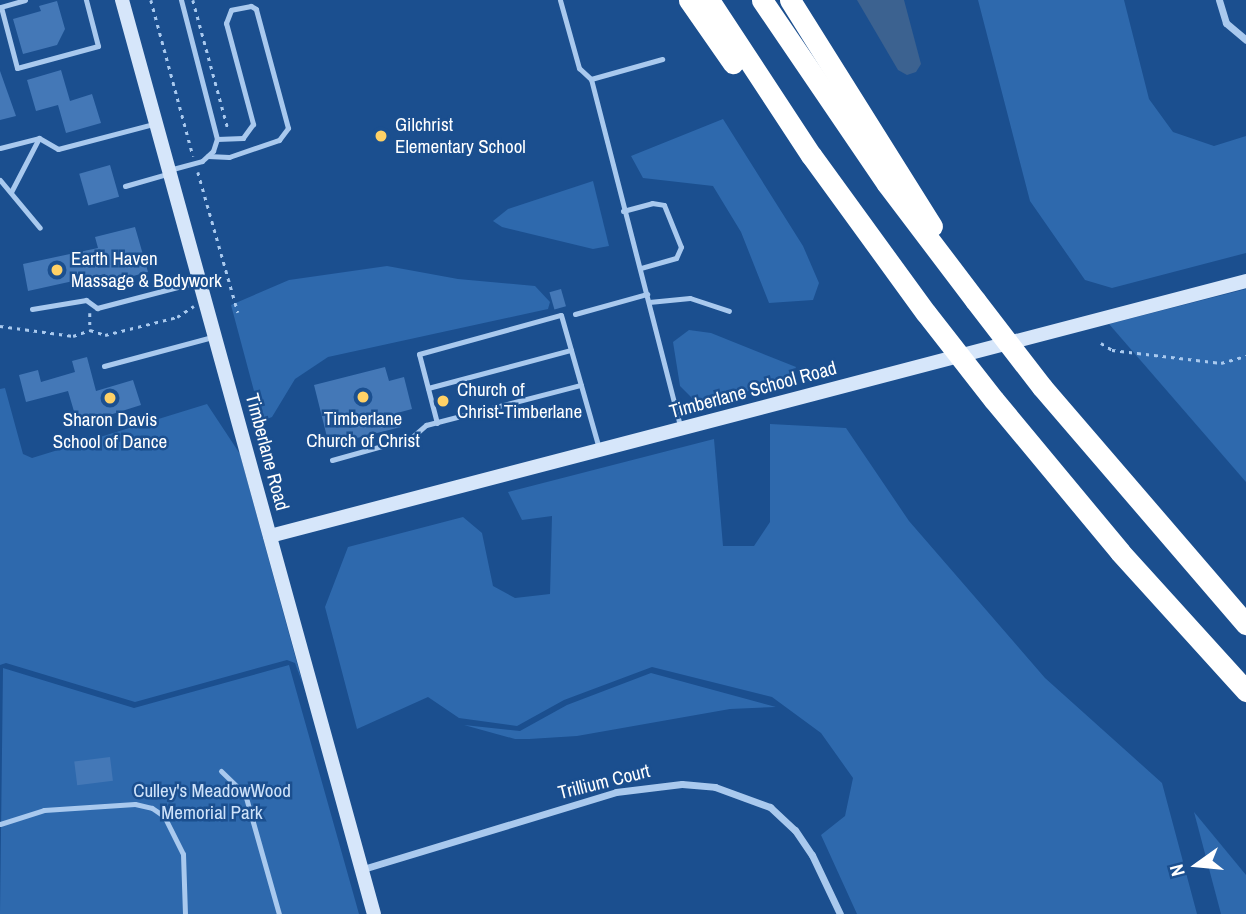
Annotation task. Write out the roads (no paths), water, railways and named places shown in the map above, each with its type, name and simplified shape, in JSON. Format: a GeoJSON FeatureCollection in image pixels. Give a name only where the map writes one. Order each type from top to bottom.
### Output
{"type":"FeatureCollection","features":[{"type":"Feature","properties":{"kind":"highway"},"geometry":{"type":"LineString","coordinates":[[689,0],[757,95],[994,400],[1120,552],[1246,691]]}},
{"type":"Feature","properties":{"kind":"highway"},"geometry":{"type":"LineString","coordinates":[[709,0],[868,235]]}},
{"type":"Feature","properties":{"kind":"highway"},"geometry":{"type":"LineString","coordinates":[[762,0],[873,164],[1042,387],[1246,624]]}},
{"type":"Feature","properties":{"kind":"highway"},"geometry":{"type":"LineString","coordinates":[[790,0],[902,172],[975,300]]}},
{"type":"Feature","properties":{"kind":"street","name":"Timberlane Road"},"geometry":{"type":"LineString","coordinates":[[122,0],[374,914]]}},
{"type":"Feature","properties":{"kind":"street"},"geometry":{"type":"LineString","coordinates":[[1219,0],[1226,23],[1246,40]]}},
{"type":"Feature","properties":{"kind":"street","name":"Timberlane School Road"},"geometry":{"type":"LineString","coordinates":[[270,537],[1246,281]]}},
{"type":"Feature","properties":{"kind":"street","name":"Trillium Court"},"geometry":{"type":"LineString","coordinates":[[363,869],[616,792],[682,784],[715,787],[770,807],[796,830],[812,855],[840,914]]}},
{"type":"Feature","properties":{"kind":"lane"},"geometry":{"type":"LineString","coordinates":[[25,0],[1,7],[18,68],[98,46],[86,0]]}},
{"type":"Feature","properties":{"kind":"lane"},"geometry":{"type":"LineString","coordinates":[[125,186],[196,164],[208,156],[217,139],[181,0]]}},
{"type":"Feature","properties":{"kind":"lane"},"geometry":{"type":"LineString","coordinates":[[560,0],[579,68],[591,79],[681,429]]}},
{"type":"Feature","properties":{"kind":"lane"},"geometry":{"type":"LineString","coordinates":[[208,156],[229,157],[279,141],[288,128],[256,9],[251,6],[230,10],[226,23],[253,124],[243,138],[217,139]]}},
{"type":"Feature","properties":{"kind":"lane"},"geometry":{"type":"LineString","coordinates":[[591,79],[662,59]]}},
{"type":"Feature","properties":{"kind":"lane"},"geometry":{"type":"LineString","coordinates":[[0,148],[39,138],[58,149],[156,123]]}},
{"type":"Feature","properties":{"kind":"lane"},"geometry":{"type":"LineString","coordinates":[[11,192],[39,138]]}},
{"type":"Feature","properties":{"kind":"lane"},"geometry":{"type":"LineString","coordinates":[[0,180],[40,228]]}},
{"type":"Feature","properties":{"kind":"lane"},"geometry":{"type":"LineString","coordinates":[[624,211],[652,203],[664,205],[681,247],[676,258],[640,268]]}},
{"type":"Feature","properties":{"kind":"lane"},"geometry":{"type":"LineString","coordinates":[[32,309],[86,300],[97,308],[200,282]]}},
{"type":"Feature","properties":{"kind":"lane"},"geometry":{"type":"LineString","coordinates":[[575,314],[647,294]]}},
{"type":"Feature","properties":{"kind":"lane"},"geometry":{"type":"LineString","coordinates":[[649,302],[690,298],[729,311]]}},
{"type":"Feature","properties":{"kind":"lane"},"geometry":{"type":"LineString","coordinates":[[437,422],[419,354],[561,315],[599,450]]}},
{"type":"Feature","properties":{"kind":"lane"},"geometry":{"type":"LineString","coordinates":[[104,366],[215,336]]}},
{"type":"Feature","properties":{"kind":"lane"},"geometry":{"type":"LineString","coordinates":[[428,388],[571,349]]}},
{"type":"Feature","properties":{"kind":"lane"},"geometry":{"type":"LineString","coordinates":[[332,460],[411,438],[437,422],[581,385]]}},
{"type":"Feature","properties":{"kind":"lane"},"geometry":{"type":"LineString","coordinates":[[221,771],[245,794],[278,914]]}},
{"type":"Feature","properties":{"kind":"lane"},"geometry":{"type":"LineString","coordinates":[[0,824],[44,810],[135,804],[152,808],[164,816],[183,854],[185,914]]}},
{"type":"Feature","properties":{"kind":"place","name":"Gilchrist Elementary School"},"geometry":{"type":"Point","coordinates":[381,136]}},
{"type":"Feature","properties":{"kind":"place","name":"Earth Haven Massage & Bodywork"},"geometry":{"type":"Point","coordinates":[57,270]}},
{"type":"Feature","properties":{"kind":"place","name":"Timberlane Church of Christ"},"geometry":{"type":"Point","coordinates":[363,397]}},
{"type":"Feature","properties":{"kind":"place","name":"Sharon Davis School of Dance"},"geometry":{"type":"Point","coordinates":[110,398]}},
{"type":"Feature","properties":{"kind":"place","name":"Church of Christ-Timberlane"},"geometry":{"type":"Point","coordinates":[443,401]}},
{"type":"Feature","properties":{"kind":"park label","name":"Culley's MeadowWood Memorial Park"},"geometry":{"type":"Point","coordinates":[212,802]}}]}
